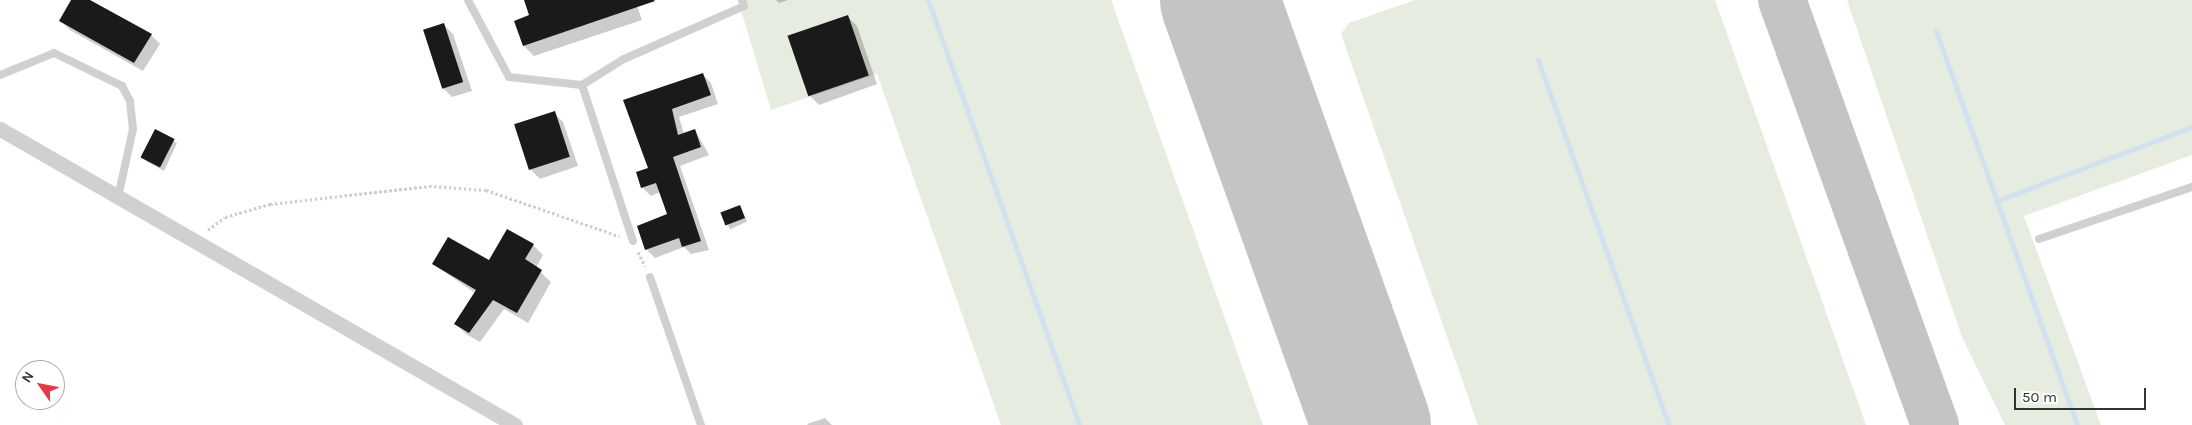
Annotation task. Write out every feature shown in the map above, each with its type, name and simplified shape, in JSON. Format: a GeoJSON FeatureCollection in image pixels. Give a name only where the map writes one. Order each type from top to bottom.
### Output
{"type":"FeatureCollection","features":[{"type":"Feature","properties":{"kind":"street"},"geometry":{"type":"LineString","coordinates":[[0,129],[516,425]]}},
{"type":"Feature","properties":{"kind":"lane"},"geometry":{"type":"LineString","coordinates":[[468,0],[509,77],[582,85],[624,59],[744,6],[742,0]]}},
{"type":"Feature","properties":{"kind":"lane"},"geometry":{"type":"LineString","coordinates":[[0,75],[54,52],[122,86],[130,101],[132,129],[118,197]]}},
{"type":"Feature","properties":{"kind":"lane"},"geometry":{"type":"LineString","coordinates":[[582,85],[633,241]]}},
{"type":"Feature","properties":{"kind":"lane"},"geometry":{"type":"LineString","coordinates":[[2039,239],[2192,187]]}},
{"type":"Feature","properties":{"kind":"lane"},"geometry":{"type":"LineString","coordinates":[[650,278],[701,425]]}},
{"type":"Feature","properties":{"kind":"path"},"geometry":{"type":"LineString","coordinates":[[194,241],[225,217],[270,204],[430,186],[486,190],[633,241],[650,278]]}},
{"type":"Feature","properties":{"kind":"shaded area"},"geometry":{"type":"Polygon","coordinates":[[[738,0],[1111,0],[1263,425],[1001,425],[877,74],[771,110],[738,0]]]}},
{"type":"Feature","properties":{"kind":"shaded area"},"geometry":{"type":"Polygon","coordinates":[[[1415,0],[1715,0],[1866,425],[1478,425],[1341,34],[1349,23],[1415,0]]]}},
{"type":"Feature","properties":{"kind":"shaded area"},"geometry":{"type":"Polygon","coordinates":[[[1847,0],[2192,0],[2192,155],[2024,216],[2101,425],[2005,425],[1962,337],[1847,0]]]}},
{"type":"Feature","properties":{"kind":"building"},"geometry":{"type":"Polygon","coordinates":[[[71,0],[90,0],[152,34],[134,63],[59,21],[71,0]]]}},
{"type":"Feature","properties":{"kind":"building"},"geometry":{"type":"Polygon","coordinates":[[[524,0],[655,1],[523,46],[514,21],[529,15],[524,0]]]}},
{"type":"Feature","properties":{"kind":"building"},"geometry":{"type":"Polygon","coordinates":[[[848,15],[869,76],[808,96],[787,36],[848,15]]]}},
{"type":"Feature","properties":{"kind":"building"},"geometry":{"type":"Polygon","coordinates":[[[444,23],[463,82],[442,89],[423,30],[444,23]]]}},
{"type":"Feature","properties":{"kind":"building"},"geometry":{"type":"Polygon","coordinates":[[[703,73],[711,95],[672,109],[678,135],[695,129],[701,147],[673,157],[701,241],[682,247],[679,238],[645,250],[637,226],[667,214],[656,183],[641,188],[636,172],[648,168],[623,100],[703,73]]]}},
{"type":"Feature","properties":{"kind":"building"},"geometry":{"type":"Polygon","coordinates":[[[555,111],[570,157],[529,170],[514,124],[555,111]]]}},
{"type":"Feature","properties":{"kind":"building"},"geometry":{"type":"Polygon","coordinates":[[[155,129],[175,139],[160,167],[140,158],[155,129]]]}},
{"type":"Feature","properties":{"kind":"building"},"geometry":{"type":"Polygon","coordinates":[[[740,205],[745,218],[725,226],[720,213],[740,205]]]}},
{"type":"Feature","properties":{"kind":"building"},"geometry":{"type":"Polygon","coordinates":[[[507,229],[534,244],[525,259],[542,270],[517,313],[493,300],[469,333],[454,324],[476,290],[432,264],[448,237],[489,260],[507,229]]]}},
{"type":"Feature","properties":{"kind":"waterway"},"geometry":{"type":"LineString","coordinates":[[928,0],[1079,425]]}},
{"type":"Feature","properties":{"kind":"waterway"},"geometry":{"type":"LineString","coordinates":[[1936,31],[2077,425]]}},
{"type":"Feature","properties":{"kind":"waterway"},"geometry":{"type":"LineString","coordinates":[[1538,60],[1669,425]]}},
{"type":"Feature","properties":{"kind":"waterway"},"geometry":{"type":"LineString","coordinates":[[1996,201],[2192,127]]}},
{"type":"Feature","properties":{"kind":"taxiway"},"geometry":{"type":"LineString","coordinates":[[1782,0],[1935,425]]}},
{"type":"Feature","properties":{"kind":"runway"},"geometry":{"type":"LineString","coordinates":[[1219,0],[1371,425]]}}]}
